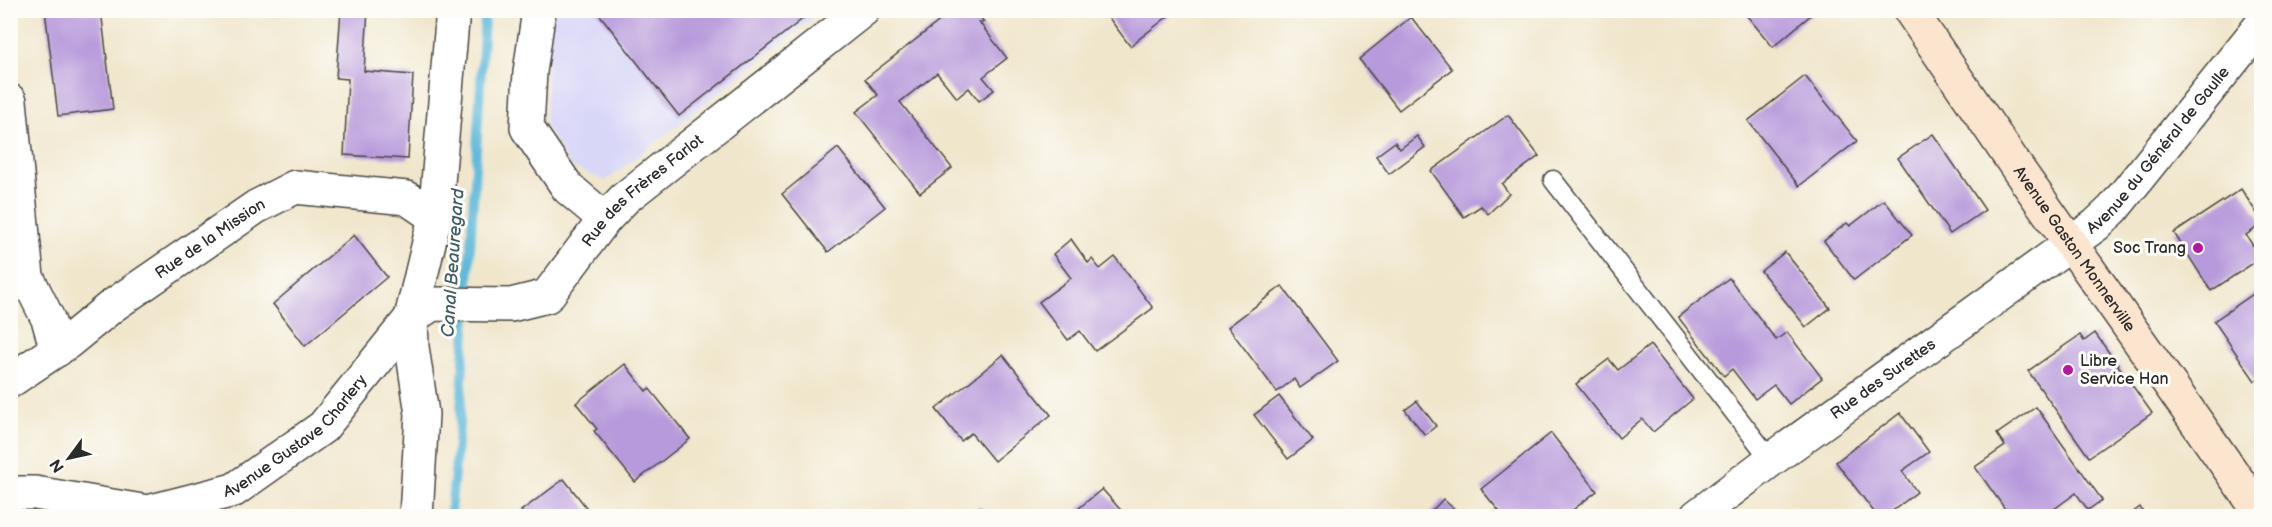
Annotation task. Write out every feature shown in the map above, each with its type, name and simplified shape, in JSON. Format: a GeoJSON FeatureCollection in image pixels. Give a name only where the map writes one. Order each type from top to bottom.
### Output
{"type":"FeatureCollection","features":[{"type":"Feature","properties":{"kind":"main road","name":"Avenue Gaston Monnerville"},"geometry":{"type":"LineString","coordinates":[[1910,10],[2020,172],[2262,514]]}},
{"type":"Feature","properties":{"kind":"street"},"geometry":{"type":"LineString","coordinates":[[416,516],[422,414],[412,347],[421,311],[435,217],[453,10]]}},
{"type":"Feature","properties":{"kind":"street"},"geometry":{"type":"LineString","coordinates":[[539,10],[530,72],[527,128],[568,188],[605,219]]}},
{"type":"Feature","properties":{"kind":"street","name":"Rue des Frères Farlot"},"geometry":{"type":"LineString","coordinates":[[421,311],[512,305],[548,296],[605,219],[625,198],[862,10]]}},
{"type":"Feature","properties":{"kind":"street"},"geometry":{"type":"LineString","coordinates":[[2252,10],[2261,25]]}},
{"type":"Feature","properties":{"kind":"street","name":"Avenue du Général de Gaulle"},"geometry":{"type":"LineString","coordinates":[[2070,242],[2096,225],[2113,209],[2261,25]]}},
{"type":"Feature","properties":{"kind":"street"},"geometry":{"type":"LineString","coordinates":[[10,101],[27,277],[48,319],[57,350]]}},
{"type":"Feature","properties":{"kind":"street","name":"Rue de la Mission"},"geometry":{"type":"LineString","coordinates":[[10,381],[57,350],[112,306],[256,207],[295,187],[407,198],[435,217]]}},
{"type":"Feature","properties":{"kind":"street","name":"Rue des Surettes"},"geometry":{"type":"LineString","coordinates":[[1697,516],[2070,242]]}},
{"type":"Feature","properties":{"kind":"street","name":"Avenue Gustave Charlery"},"geometry":{"type":"LineString","coordinates":[[10,493],[35,494],[148,512],[234,490],[323,427],[421,311]]}},
{"type":"Feature","properties":{"kind":"lane"},"geometry":{"type":"LineString","coordinates":[[1553,180],[1772,460]]}},
{"type":"Feature","properties":{"kind":"shaded area"},"geometry":{"type":"Polygon","coordinates":[[[549,11],[822,11],[606,181],[570,166],[545,125],[549,11]]]}},
{"type":"Feature","properties":{"kind":"building"},"geometry":{"type":"Polygon","coordinates":[[[45,10],[101,10],[113,109],[58,116],[45,10]]]}},
{"type":"Feature","properties":{"kind":"building"},"geometry":{"type":"Polygon","coordinates":[[[341,10],[368,10],[364,71],[413,75],[408,159],[344,155],[348,79],[336,78],[341,10]]]}},
{"type":"Feature","properties":{"kind":"building"},"geometry":{"type":"Polygon","coordinates":[[[596,10],[814,10],[679,116],[596,10]]]}},
{"type":"Feature","properties":{"kind":"building"},"geometry":{"type":"Polygon","coordinates":[[[941,10],[975,10],[984,22],[979,22],[1007,58],[983,77],[994,90],[979,101],[969,88],[957,98],[937,73],[900,102],[952,168],[920,193],[856,112],[878,95],[865,79],[942,19],[938,13],[941,10]]]}},
{"type":"Feature","properties":{"kind":"building"},"geometry":{"type":"Polygon","coordinates":[[[1103,10],[1176,10],[1130,46],[1103,10]]]}},
{"type":"Feature","properties":{"kind":"building"},"geometry":{"type":"Polygon","coordinates":[[[1742,10],[1811,10],[1813,13],[1773,47],[1742,10]]]}},
{"type":"Feature","properties":{"kind":"building"},"geometry":{"type":"Polygon","coordinates":[[[1411,17],[1452,69],[1399,110],[1359,59],[1411,17]]]}},
{"type":"Feature","properties":{"kind":"building"},"geometry":{"type":"Polygon","coordinates":[[[1805,76],[1857,141],[1799,186],[1748,121],[1805,76]]]}},
{"type":"Feature","properties":{"kind":"building"},"geometry":{"type":"Polygon","coordinates":[[[1508,115],[1539,156],[1502,184],[1509,194],[1488,214],[1481,206],[1464,217],[1431,171],[1508,115]]]}},
{"type":"Feature","properties":{"kind":"building"},"geometry":{"type":"Polygon","coordinates":[[[1933,134],[1985,210],[1950,234],[1898,158],[1933,134]]]}},
{"type":"Feature","properties":{"kind":"building"},"geometry":{"type":"Polygon","coordinates":[[[1417,136],[1425,147],[1389,174],[1376,156],[1395,142],[1400,149],[1417,136]]]}},
{"type":"Feature","properties":{"kind":"building"},"geometry":{"type":"Polygon","coordinates":[[[838,148],[885,207],[828,252],[782,194],[838,148]]]}},
{"type":"Feature","properties":{"kind":"building"},"geometry":{"type":"Polygon","coordinates":[[[2241,189],[2262,221],[2262,224],[2246,235],[2261,258],[2211,291],[2174,233],[2241,189]]]}},
{"type":"Feature","properties":{"kind":"building"},"geometry":{"type":"Polygon","coordinates":[[[1884,200],[1912,235],[1854,280],[1824,241],[1847,223],[1850,226],[1884,200]]]}},
{"type":"Feature","properties":{"kind":"building"},"geometry":{"type":"Polygon","coordinates":[[[354,235],[387,277],[305,346],[273,304],[354,235]]]}},
{"type":"Feature","properties":{"kind":"building"},"geometry":{"type":"Polygon","coordinates":[[[1071,239],[1088,263],[1092,259],[1100,269],[1115,257],[1153,308],[1095,351],[1080,331],[1068,340],[1039,302],[1071,278],[1053,254],[1071,239]]]}},
{"type":"Feature","properties":{"kind":"building"},"geometry":{"type":"Polygon","coordinates":[[[1785,252],[1830,308],[1806,327],[1761,271],[1785,252]]]}},
{"type":"Feature","properties":{"kind":"building"},"geometry":{"type":"Polygon","coordinates":[[[1729,278],[1776,340],[1787,332],[1822,378],[1789,404],[1774,385],[1755,399],[1732,369],[1724,376],[1678,317],[1729,278]]]}},
{"type":"Feature","properties":{"kind":"building"},"geometry":{"type":"Polygon","coordinates":[[[1282,286],[1338,361],[1300,388],[1294,379],[1277,392],[1228,327],[1282,286]]]}},
{"type":"Feature","properties":{"kind":"building"},"geometry":{"type":"Polygon","coordinates":[[[2262,288],[2262,376],[2255,381],[2214,321],[2262,288]]]}},
{"type":"Feature","properties":{"kind":"building"},"geometry":{"type":"Polygon","coordinates":[[[2095,333],[2152,413],[2089,457],[2028,371],[2080,335],[2084,341],[2095,333]]]}},
{"type":"Feature","properties":{"kind":"building"},"geometry":{"type":"Polygon","coordinates":[[[1650,345],[1693,399],[1653,432],[1642,419],[1619,438],[1576,384],[1609,359],[1618,370],[1650,345]]]}},
{"type":"Feature","properties":{"kind":"building"},"geometry":{"type":"Polygon","coordinates":[[[1003,355],[1051,415],[994,461],[971,433],[961,441],[936,409],[1003,355]]]}},
{"type":"Feature","properties":{"kind":"building"},"geometry":{"type":"Polygon","coordinates":[[[625,364],[646,391],[649,388],[690,439],[635,482],[594,431],[597,429],[576,403],[625,364]]]}},
{"type":"Feature","properties":{"kind":"building"},"geometry":{"type":"Polygon","coordinates":[[[1279,396],[1313,440],[1288,459],[1254,415],[1279,396]]]}},
{"type":"Feature","properties":{"kind":"building"},"geometry":{"type":"Polygon","coordinates":[[[1417,401],[1436,426],[1425,435],[1405,410],[1417,401]]]}},
{"type":"Feature","properties":{"kind":"building"},"geometry":{"type":"Polygon","coordinates":[[[2036,407],[2102,500],[2088,510],[2076,493],[2047,516],[2010,516],[1975,467],[2005,446],[1997,434],[2036,407]]]}},
{"type":"Feature","properties":{"kind":"building"},"geometry":{"type":"Polygon","coordinates":[[[1900,413],[1929,452],[1902,471],[1917,492],[1886,516],[1877,516],[1836,462],[1900,413]]]}},
{"type":"Feature","properties":{"kind":"building"},"geometry":{"type":"Polygon","coordinates":[[[1551,433],[1597,491],[1565,516],[1503,516],[1481,489],[1551,433]]]}},
{"type":"Feature","properties":{"kind":"building"},"geometry":{"type":"Polygon","coordinates":[[[564,479],[593,516],[525,516],[521,511],[564,479]]]}},
{"type":"Feature","properties":{"kind":"building"},"geometry":{"type":"Polygon","coordinates":[[[1102,489],[1126,516],[1087,516],[1079,508],[1102,489]]]}},
{"type":"Feature","properties":{"kind":"building"},"geometry":{"type":"Polygon","coordinates":[[[1443,499],[1462,516],[1427,516],[1443,499]]]}},
{"type":"Feature","properties":{"kind":"building"},"geometry":{"type":"Polygon","coordinates":[[[980,507],[987,516],[967,516],[980,507]]]}},
{"type":"Feature","properties":{"kind":"building"},"geometry":{"type":"Polygon","coordinates":[[[2140,507],[2145,516],[2128,516],[2140,507]]]}},
{"type":"Feature","properties":{"kind":"waterway","name":"Canal Beauregard"},"geometry":{"type":"LineString","coordinates":[[450,516],[460,420],[485,10]]}},
{"type":"Feature","properties":{"kind":"place","name":"Soc Trang"},"geometry":{"type":"Point","coordinates":[2198,248]}},
{"type":"Feature","properties":{"kind":"place","name":"Libre Service Han"},"geometry":{"type":"Point","coordinates":[2068,370]}}]}
